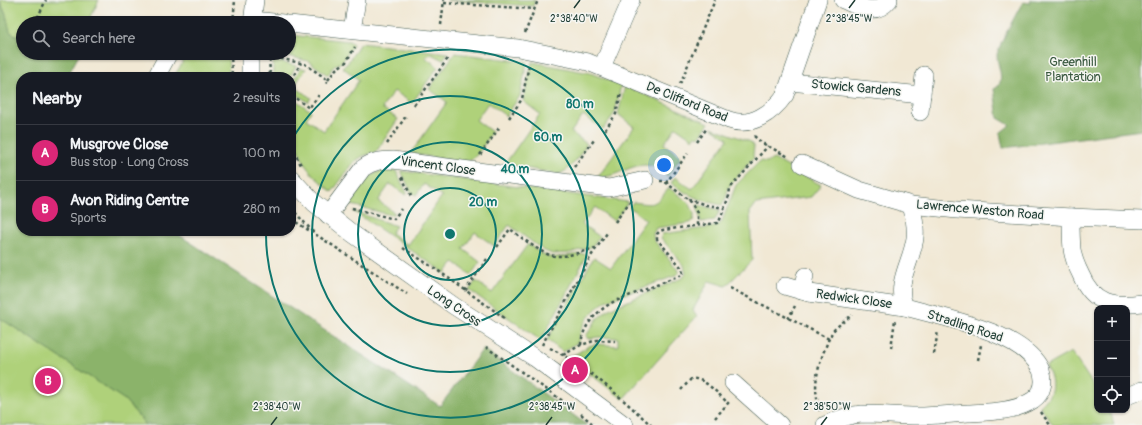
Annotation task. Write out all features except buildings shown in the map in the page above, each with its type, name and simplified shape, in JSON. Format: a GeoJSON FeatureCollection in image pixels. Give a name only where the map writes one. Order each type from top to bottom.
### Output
{"type":"FeatureCollection","features":[{"type":"Feature","properties":{"kind":"street"},"geometry":{"type":"LineString","coordinates":[[254,16],[255,0]]}},
{"type":"Feature","properties":{"kind":"street"},"geometry":{"type":"LineString","coordinates":[[352,30],[357,0]]}},
{"type":"Feature","properties":{"kind":"street"},"geometry":{"type":"LineString","coordinates":[[602,67],[631,0]]}},
{"type":"Feature","properties":{"kind":"street"},"geometry":{"type":"LineString","coordinates":[[748,122],[764,116],[775,108],[785,95],[818,0]]}},
{"type":"Feature","properties":{"kind":"street"},"geometry":{"type":"LineString","coordinates":[[843,0],[866,9],[874,10],[883,7],[889,0]]}},
{"type":"Feature","properties":{"kind":"street","name":"De Clifford Road"},"geometry":{"type":"LineString","coordinates":[[296,25],[518,48],[588,62],[736,122],[748,122]]}},
{"type":"Feature","properties":{"kind":"street"},"geometry":{"type":"LineString","coordinates":[[159,72],[165,60]]}},
{"type":"Feature","properties":{"kind":"street"},"geometry":{"type":"LineString","coordinates":[[250,60],[250,72]]}},
{"type":"Feature","properties":{"kind":"street"},"geometry":{"type":"LineString","coordinates":[[920,112],[924,75]]}},
{"type":"Feature","properties":{"kind":"street","name":"Stowick Gardens"},"geometry":{"type":"LineString","coordinates":[[790,82],[922,94]]}},
{"type":"Feature","properties":{"kind":"street","name":"Vincent Close"},"geometry":{"type":"LineString","coordinates":[[375,161],[393,160],[610,188],[645,180]]}},
{"type":"Feature","properties":{"kind":"street"},"geometry":{"type":"LineString","coordinates":[[332,209],[363,168],[375,161]]}},
{"type":"Feature","properties":{"kind":"street","name":"Lawrence Weston Road"},"geometry":{"type":"LineString","coordinates":[[802,164],[859,190],[911,205],[957,210],[1071,218],[1142,220]]}},
{"type":"Feature","properties":{"kind":"street","name":"Long Cross"},"geometry":{"type":"LineString","coordinates":[[297,173],[314,203],[332,209],[454,306],[539,351],[552,370],[625,425]]}},
{"type":"Feature","properties":{"kind":"street"},"geometry":{"type":"LineString","coordinates":[[901,306],[901,287],[914,246],[916,230],[911,205]]}},
{"type":"Feature","properties":{"kind":"street"},"geometry":{"type":"LineString","coordinates":[[1071,218],[1072,249],[1074,258],[1088,289],[1101,300],[1114,304],[1130,305],[1142,303]]}},
{"type":"Feature","properties":{"kind":"street","name":"Redwick Close"},"geometry":{"type":"LineString","coordinates":[[785,286],[804,284],[901,306]]}},
{"type":"Feature","properties":{"kind":"street","name":"Stradling Road"},"geometry":{"type":"LineString","coordinates":[[825,425],[844,418],[862,414],[917,416],[995,411],[1018,406],[1033,400],[1037,396],[1043,386],[1044,380],[1039,366],[1027,353],[1010,340],[986,330],[901,306]]}},
{"type":"Feature","properties":{"kind":"street"},"geometry":{"type":"LineString","coordinates":[[1130,395],[1142,390]]}},
{"type":"Feature","properties":{"kind":"street"},"geometry":{"type":"LineString","coordinates":[[733,394],[780,425]]}},
{"type":"Feature","properties":{"kind":"path"},"geometry":{"type":"LineString","coordinates":[[38,16],[46,0]]}},
{"type":"Feature","properties":{"kind":"path"},"geometry":{"type":"LineString","coordinates":[[234,16],[235,0]]}},
{"type":"Feature","properties":{"kind":"path"},"geometry":{"type":"LineString","coordinates":[[518,48],[538,0]]}},
{"type":"Feature","properties":{"kind":"path"},"geometry":{"type":"LineString","coordinates":[[674,97],[715,0]]}},
{"type":"Feature","properties":{"kind":"path"},"geometry":{"type":"LineString","coordinates":[[439,39],[444,2],[535,9]]}},
{"type":"Feature","properties":{"kind":"path"},"geometry":{"type":"LineString","coordinates":[[290,60],[305,64],[327,81],[336,69],[346,62],[354,48]]}},
{"type":"Feature","properties":{"kind":"path"},"geometry":{"type":"LineString","coordinates":[[414,105],[452,53]]}},
{"type":"Feature","properties":{"kind":"path"},"geometry":{"type":"LineString","coordinates":[[231,60],[232,72]]}},
{"type":"Feature","properties":{"kind":"path"},"geometry":{"type":"LineString","coordinates":[[269,60],[270,72]]}},
{"type":"Feature","properties":{"kind":"path"},"geometry":{"type":"LineString","coordinates":[[296,72],[301,63]]}},
{"type":"Feature","properties":{"kind":"path"},"geometry":{"type":"LineString","coordinates":[[509,118],[522,99],[527,72]]}},
{"type":"Feature","properties":{"kind":"path"},"geometry":{"type":"LineString","coordinates":[[604,130],[616,114],[625,76]]}},
{"type":"Feature","properties":{"kind":"path"},"geometry":{"type":"LineString","coordinates":[[296,99],[309,108],[319,94]]}},
{"type":"Feature","properties":{"kind":"path"},"geometry":{"type":"LineString","coordinates":[[375,161],[406,116]]}},
{"type":"Feature","properties":{"kind":"path"},"geometry":{"type":"LineString","coordinates":[[748,122],[755,138],[802,164]]}},
{"type":"Feature","properties":{"kind":"path"},"geometry":{"type":"LineString","coordinates":[[469,170],[499,128]]}},
{"type":"Feature","properties":{"kind":"path"},"geometry":{"type":"LineString","coordinates":[[563,182],[594,140]]}},
{"type":"Feature","properties":{"kind":"path"},"geometry":{"type":"LineString","coordinates":[[581,345],[587,326],[605,306],[682,275],[683,273],[681,266],[657,239],[657,234],[663,230],[719,222],[732,185],[768,146]]}},
{"type":"Feature","properties":{"kind":"path"},"geometry":{"type":"LineString","coordinates":[[666,183],[688,153]]}},
{"type":"Feature","properties":{"kind":"path"},"geometry":{"type":"LineString","coordinates":[[645,180],[664,182],[686,197],[691,202],[697,213],[697,226]]}},
{"type":"Feature","properties":{"kind":"path"},"geometry":{"type":"LineString","coordinates":[[686,197],[701,203],[724,208]]}},
{"type":"Feature","properties":{"kind":"path"},"geometry":{"type":"LineString","coordinates":[[615,222],[630,202]]}},
{"type":"Feature","properties":{"kind":"path"},"geometry":{"type":"LineString","coordinates":[[332,209],[394,219],[401,209]]}},
{"type":"Feature","properties":{"kind":"path"},"geometry":{"type":"LineString","coordinates":[[296,222],[315,234]]}},
{"type":"Feature","properties":{"kind":"path"},"geometry":{"type":"LineString","coordinates":[[497,248],[510,229],[541,251],[551,256],[564,256],[597,248]]}},
{"type":"Feature","properties":{"kind":"path"},"geometry":{"type":"LineString","coordinates":[[539,351],[597,248],[607,234]]}},
{"type":"Feature","properties":{"kind":"path"},"geometry":{"type":"LineString","coordinates":[[398,245],[510,322]]}},
{"type":"Feature","properties":{"kind":"path"},"geometry":{"type":"LineString","coordinates":[[454,306],[487,259]]}},
{"type":"Feature","properties":{"kind":"path"},"geometry":{"type":"LineString","coordinates":[[730,288],[829,339]]}},
{"type":"Feature","properties":{"kind":"path"},"geometry":{"type":"LineString","coordinates":[[891,348],[901,306]]}},
{"type":"Feature","properties":{"kind":"path"},"geometry":{"type":"LineString","coordinates":[[818,404],[815,380],[829,339],[834,330],[853,314]]}},
{"type":"Feature","properties":{"kind":"path"},"geometry":{"type":"LineString","coordinates":[[934,354],[940,317]]}},
{"type":"Feature","properties":{"kind":"path"},"geometry":{"type":"LineString","coordinates":[[536,339],[539,351]]}},
{"type":"Feature","properties":{"kind":"path"},"geometry":{"type":"LineString","coordinates":[[552,370],[563,354],[581,345],[597,340],[615,341]]}},
{"type":"Feature","properties":{"kind":"path"},"geometry":{"type":"LineString","coordinates":[[539,351],[563,354],[613,391],[651,425]]}},
{"type":"Feature","properties":{"kind":"path"},"geometry":{"type":"LineString","coordinates":[[681,390],[691,379],[698,379],[733,394],[714,418]]}},
{"type":"Feature","properties":{"kind":"green space"},"geometry":{"type":"Polygon","coordinates":[[[0,0],[99,0],[91,16],[16,16],[16,35],[10,32],[6,15],[0,0]]]}},
{"type":"Feature","properties":{"kind":"green space"},"geometry":{"type":"Polygon","coordinates":[[[447,0],[535,0],[533,6],[447,0]]]}},
{"type":"Feature","properties":{"kind":"green space","name":"Greenhill Plantation"},"geometry":{"type":"Polygon","coordinates":[[[1031,0],[1142,0],[1142,130],[1003,148],[1000,133],[1010,125],[998,118],[994,89],[998,86],[1001,79],[997,55],[1004,38],[1023,2],[1030,3],[1031,0]]]}},
{"type":"Feature","properties":{"kind":"green space"},"geometry":{"type":"Polygon","coordinates":[[[0,2],[6,15],[10,32],[16,35],[16,60],[76,60],[70,72],[16,72],[16,236],[181,236],[440,406],[483,349],[587,425],[146,425],[125,400],[0,318],[0,2]]]}},
{"type":"Feature","properties":{"kind":"green space"},"geometry":{"type":"Polygon","coordinates":[[[296,36],[349,41],[353,45],[343,61],[333,67],[328,75],[308,61],[296,58],[296,36]]]}},
{"type":"Feature","properties":{"kind":"green space"},"geometry":{"type":"Polygon","coordinates":[[[360,43],[448,53],[443,60],[431,54],[425,57],[438,67],[412,103],[394,91],[382,108],[398,119],[376,152],[363,156],[354,162],[332,192],[313,175],[306,166],[296,145],[296,100],[311,111],[306,119],[324,131],[359,80],[342,67],[347,64],[360,43]]]}},
{"type":"Feature","properties":{"kind":"green space"},"geometry":{"type":"Polygon","coordinates":[[[455,53],[527,62],[520,96],[506,116],[488,103],[476,120],[492,132],[480,151],[471,160],[451,161],[411,153],[447,102],[429,89],[455,53]]]}},
{"type":"Feature","properties":{"kind":"green space"},"geometry":{"type":"Polygon","coordinates":[[[184,60],[228,60],[229,72],[177,72],[184,60]]]}},
{"type":"Feature","properties":{"kind":"green space"},"geometry":{"type":"Polygon","coordinates":[[[273,60],[296,66],[293,72],[273,72],[273,60]]]}},
{"type":"Feature","properties":{"kind":"green space"},"geometry":{"type":"Polygon","coordinates":[[[532,62],[590,73],[621,85],[615,113],[603,129],[583,115],[571,132],[587,144],[571,167],[562,173],[557,174],[505,164],[540,114],[523,101],[532,62]]]}},
{"type":"Feature","properties":{"kind":"green space"},"geometry":{"type":"Polygon","coordinates":[[[301,68],[306,69],[296,83],[296,76],[301,68]]]}},
{"type":"Feature","properties":{"kind":"green space"},"geometry":{"type":"Polygon","coordinates":[[[625,86],[709,123],[699,137],[696,136],[693,139],[676,127],[664,144],[681,157],[667,176],[658,168],[640,165],[605,177],[598,177],[634,127],[618,114],[625,86]]]}},
{"type":"Feature","properties":{"kind":"green space"},"geometry":{"type":"Polygon","coordinates":[[[296,87],[311,98],[308,102],[296,94],[296,87]]]}},
{"type":"Feature","properties":{"kind":"green space"},"geometry":{"type":"Polygon","coordinates":[[[711,127],[751,142],[754,146],[754,157],[728,188],[726,198],[722,205],[695,197],[671,183],[675,177],[692,189],[728,139],[711,127]]]}},
{"type":"Feature","properties":{"kind":"green space"},"geometry":{"type":"Polygon","coordinates":[[[774,159],[821,185],[811,197],[756,204],[750,212],[752,260],[726,286],[709,281],[693,310],[697,316],[623,399],[569,358],[589,346],[596,344],[618,346],[618,338],[598,337],[588,339],[586,336],[597,319],[609,309],[682,278],[686,274],[684,265],[661,238],[662,234],[713,227],[720,224],[736,185],[760,161],[767,162],[774,159]]]}},
{"type":"Feature","properties":{"kind":"green space"},"geometry":{"type":"Polygon","coordinates":[[[384,170],[396,171],[407,193],[406,195],[390,184],[378,201],[395,213],[391,215],[348,204],[367,179],[384,170]]]}},
{"type":"Feature","properties":{"kind":"green space"},"geometry":{"type":"Polygon","coordinates":[[[401,171],[628,202],[614,221],[595,207],[582,224],[600,237],[591,247],[569,253],[552,254],[543,250],[509,225],[494,246],[475,232],[463,249],[480,262],[471,275],[454,262],[445,273],[353,211],[396,226],[391,233],[408,245],[442,196],[424,184],[416,195],[411,192],[401,171]]]}},
{"type":"Feature","properties":{"kind":"green space"},"geometry":{"type":"Polygon","coordinates":[[[669,188],[691,206],[694,216],[693,221],[690,223],[656,228],[653,234],[654,240],[679,273],[675,276],[606,301],[587,319],[581,330],[578,342],[563,352],[547,340],[594,257],[611,268],[646,220],[629,207],[633,202],[646,204],[654,203],[669,188]]]}},
{"type":"Feature","properties":{"kind":"green space"},"geometry":{"type":"Polygon","coordinates":[[[697,205],[720,210],[715,220],[701,222],[697,205]]]}},
{"type":"Feature","properties":{"kind":"green space"},"geometry":{"type":"Polygon","coordinates":[[[528,244],[550,257],[581,254],[587,255],[540,340],[469,290],[476,281],[492,293],[528,244]]]}},
{"type":"Feature","properties":{"kind":"green space"},"geometry":{"type":"Polygon","coordinates":[[[0,318],[125,400],[146,425],[0,425],[0,318]]]}},
{"type":"Feature","properties":{"kind":"green space"},"geometry":{"type":"Polygon","coordinates":[[[1071,352],[1094,386],[1094,413],[1111,413],[1114,425],[1053,425],[1040,406],[1048,397],[1052,388],[1051,377],[1046,366],[1071,352]]]}},
{"type":"Feature","properties":{"kind":"place","name":"Musgrove Close"},"geometry":{"type":"Point","coordinates":[575,370]}},
{"type":"Feature","properties":{"kind":"place","name":"Avon Riding Centre"},"geometry":{"type":"Point","coordinates":[48,381]}}]}
